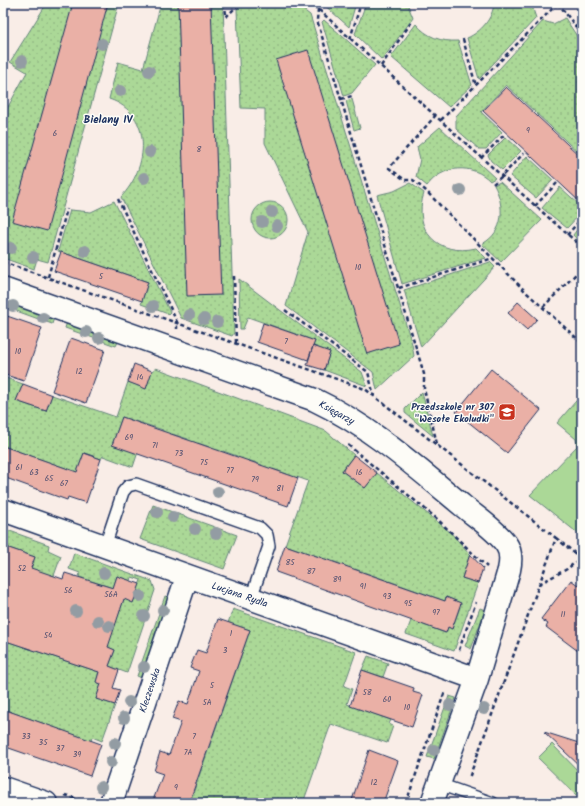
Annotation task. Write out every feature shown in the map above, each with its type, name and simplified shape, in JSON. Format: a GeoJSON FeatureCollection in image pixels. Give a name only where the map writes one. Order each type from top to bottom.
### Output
{"type":"FeatureCollection","features":[{"type":"Feature","properties":{"kind":"street","name":"Księgarzy"},"geometry":{"type":"LineString","coordinates":[[3,289],[315,400],[371,432],[438,485],[507,544],[511,560],[509,570],[477,679],[436,794]]}},
{"type":"Feature","properties":{"kind":"street","name":"Lucjana Rydla"},"geometry":{"type":"LineString","coordinates":[[3,510],[187,577],[251,598],[477,679]]}},
{"type":"Feature","properties":{"kind":"street","name":"Kleczewska"},"geometry":{"type":"LineString","coordinates":[[110,803],[187,577]]}},
{"type":"Feature","properties":{"kind":"street"},"geometry":{"type":"LineString","coordinates":[[3,788],[46,803]]}},
{"type":"Feature","properties":{"kind":"lane"},"geometry":{"type":"LineString","coordinates":[[105,546],[123,492],[128,486],[136,484],[260,528],[267,535],[269,546],[251,598]]}},
{"type":"Feature","properties":{"kind":"lane"},"geometry":{"type":"LineString","coordinates":[[436,794],[463,792],[493,803]]}},
{"type":"Feature","properties":{"kind":"path"},"geometry":{"type":"LineString","coordinates":[[225,3],[226,17],[240,3]]}},
{"type":"Feature","properties":{"kind":"path"},"geometry":{"type":"LineString","coordinates":[[307,3],[318,9],[436,115],[502,177],[582,247]]}},
{"type":"Feature","properties":{"kind":"path"},"geometry":{"type":"LineString","coordinates":[[314,3],[318,9],[317,20],[424,374],[424,389],[437,445]]}},
{"type":"Feature","properties":{"kind":"path"},"geometry":{"type":"LineString","coordinates":[[350,38],[361,3]]}},
{"type":"Feature","properties":{"kind":"path"},"geometry":{"type":"LineString","coordinates":[[441,120],[558,3],[582,35]]}},
{"type":"Feature","properties":{"kind":"path"},"geometry":{"type":"LineString","coordinates":[[381,66],[413,20]]}},
{"type":"Feature","properties":{"kind":"path"},"geometry":{"type":"LineString","coordinates":[[463,39],[476,86]]}},
{"type":"Feature","properties":{"kind":"path"},"geometry":{"type":"LineString","coordinates":[[341,99],[352,96]]}},
{"type":"Feature","properties":{"kind":"path"},"geometry":{"type":"LineString","coordinates":[[436,115],[389,168],[405,180],[413,180],[425,190],[543,307],[582,343]]}},
{"type":"Feature","properties":{"kind":"path"},"geometry":{"type":"LineString","coordinates":[[481,158],[504,135]]}},
{"type":"Feature","properties":{"kind":"path"},"geometry":{"type":"LineString","coordinates":[[492,184],[502,177],[524,153]]}},
{"type":"Feature","properties":{"kind":"path"},"geometry":{"type":"LineString","coordinates":[[535,206],[556,183]]}},
{"type":"Feature","properties":{"kind":"path"},"geometry":{"type":"LineString","coordinates":[[118,199],[177,322]]}},
{"type":"Feature","properties":{"kind":"path"},"geometry":{"type":"LineString","coordinates":[[48,277],[67,209]]}},
{"type":"Feature","properties":{"kind":"path"},"geometry":{"type":"LineString","coordinates":[[567,234],[582,218]]}},
{"type":"Feature","properties":{"kind":"path"},"geometry":{"type":"LineString","coordinates":[[399,288],[493,258]]}},
{"type":"Feature","properties":{"kind":"path"},"geometry":{"type":"LineString","coordinates":[[3,262],[365,389],[582,558],[567,570],[539,584]]}},
{"type":"Feature","properties":{"kind":"path"},"geometry":{"type":"LineString","coordinates":[[543,307],[582,268]]}},
{"type":"Feature","properties":{"kind":"path"},"geometry":{"type":"LineString","coordinates":[[234,276],[236,344]]}},
{"type":"Feature","properties":{"kind":"path"},"geometry":{"type":"LineString","coordinates":[[285,310],[368,372],[374,397]]}},
{"type":"Feature","properties":{"kind":"path"},"geometry":{"type":"LineString","coordinates":[[345,443],[436,518],[487,566],[486,571]]}},
{"type":"Feature","properties":{"kind":"path"},"geometry":{"type":"LineString","coordinates":[[463,792],[497,704],[500,688],[556,538]]}},
{"type":"Feature","properties":{"kind":"path"},"geometry":{"type":"LineString","coordinates":[[458,654],[477,599]]}},
{"type":"Feature","properties":{"kind":"path"},"geometry":{"type":"LineString","coordinates":[[406,803],[446,688]]}},
{"type":"Feature","properties":{"kind":"green space"},"geometry":{"type":"Polygon","coordinates":[[[47,3],[119,3],[48,262],[37,259],[34,269],[3,258],[3,116],[27,72],[10,62],[47,3]]]}},
{"type":"Feature","properties":{"kind":"green space"},"geometry":{"type":"Polygon","coordinates":[[[161,3],[223,3],[234,333],[232,336],[181,318],[121,197],[137,172],[141,157],[142,143],[140,129],[134,117],[124,106],[109,99],[118,62],[143,69],[161,3]]]}},
{"type":"Feature","properties":{"kind":"green space"},"geometry":{"type":"Polygon","coordinates":[[[243,3],[294,3],[310,15],[412,344],[414,356],[377,390],[373,372],[286,306],[308,232],[265,143],[265,109],[241,108],[237,9],[243,3]]]}},
{"type":"Feature","properties":{"kind":"green space"},"geometry":{"type":"Polygon","coordinates":[[[322,3],[356,3],[349,27],[322,3]]]}},
{"type":"Feature","properties":{"kind":"green space"},"geometry":{"type":"Polygon","coordinates":[[[366,3],[407,3],[413,18],[382,60],[355,34],[366,3]]]}},
{"type":"Feature","properties":{"kind":"green space"},"geometry":{"type":"Polygon","coordinates":[[[494,3],[534,3],[533,9],[536,18],[479,79],[467,38],[477,32],[489,19],[494,3]]]}},
{"type":"Feature","properties":{"kind":"green space"},"geometry":{"type":"Polygon","coordinates":[[[565,18],[582,44],[582,156],[506,85],[481,112],[502,132],[486,149],[479,149],[456,129],[456,116],[543,21],[553,24],[565,18]]]}},
{"type":"Feature","properties":{"kind":"green space"},"geometry":{"type":"Polygon","coordinates":[[[324,20],[375,65],[352,93],[344,96],[322,22],[324,20]]]}},
{"type":"Feature","properties":{"kind":"green space"},"geometry":{"type":"Polygon","coordinates":[[[416,24],[420,29],[435,38],[446,41],[458,41],[472,85],[449,107],[391,57],[416,24]]]}},
{"type":"Feature","properties":{"kind":"green space"},"geometry":{"type":"Polygon","coordinates":[[[352,99],[360,128],[354,130],[346,101],[352,99]]]}},
{"type":"Feature","properties":{"kind":"green space"},"geometry":{"type":"Polygon","coordinates":[[[440,127],[495,178],[490,181],[483,175],[467,169],[449,170],[433,179],[427,186],[416,177],[420,159],[417,147],[440,127]]]}},
{"type":"Feature","properties":{"kind":"green space"},"geometry":{"type":"Polygon","coordinates":[[[506,137],[521,151],[502,170],[491,161],[488,155],[506,137]]]}},
{"type":"Feature","properties":{"kind":"green space"},"geometry":{"type":"Polygon","coordinates":[[[527,156],[553,180],[536,198],[510,176],[527,156]]]}},
{"type":"Feature","properties":{"kind":"green space"},"geometry":{"type":"Polygon","coordinates":[[[500,182],[542,220],[501,262],[482,244],[490,239],[499,225],[501,218],[500,201],[494,185],[500,182]]]}},
{"type":"Feature","properties":{"kind":"green space"},"geometry":{"type":"Polygon","coordinates":[[[410,183],[424,193],[421,206],[422,218],[425,229],[431,238],[450,248],[462,250],[476,248],[486,258],[402,284],[377,195],[394,191],[410,183]]]}},
{"type":"Feature","properties":{"kind":"green space"},"geometry":{"type":"Polygon","coordinates":[[[560,187],[582,207],[582,212],[567,228],[542,208],[560,187]]]}},
{"type":"Feature","properties":{"kind":"green space"},"geometry":{"type":"Polygon","coordinates":[[[114,201],[170,312],[168,314],[141,304],[148,282],[58,251],[70,210],[91,212],[114,201]]]}},
{"type":"Feature","properties":{"kind":"green space"},"geometry":{"type":"Polygon","coordinates":[[[274,202],[283,207],[287,213],[287,227],[283,233],[274,238],[266,238],[257,233],[253,227],[252,216],[257,207],[263,203],[274,202]]]}},
{"type":"Feature","properties":{"kind":"green space"},"geometry":{"type":"Polygon","coordinates":[[[582,223],[582,245],[573,235],[582,223]]]}},
{"type":"Feature","properties":{"kind":"green space"},"geometry":{"type":"Polygon","coordinates":[[[490,262],[495,267],[421,347],[404,290],[490,262]]]}},
{"type":"Feature","properties":{"kind":"green space"},"geometry":{"type":"Polygon","coordinates":[[[239,279],[362,372],[367,386],[324,370],[330,352],[313,346],[315,341],[248,317],[243,329],[240,329],[239,279]]]}},
{"type":"Feature","properties":{"kind":"green space"},"geometry":{"type":"Polygon","coordinates":[[[3,299],[54,318],[52,324],[3,306],[3,299]]]}},
{"type":"Feature","properties":{"kind":"green space"},"geometry":{"type":"Polygon","coordinates":[[[67,322],[119,340],[116,346],[65,328],[67,322]]]}},
{"type":"Feature","properties":{"kind":"green space"},"geometry":{"type":"Polygon","coordinates":[[[156,368],[326,431],[354,455],[342,471],[365,488],[377,473],[450,532],[470,554],[462,578],[478,583],[454,651],[406,634],[412,618],[419,623],[445,633],[448,627],[452,629],[460,607],[455,605],[456,601],[446,597],[445,601],[355,569],[354,572],[346,566],[329,560],[328,563],[319,560],[320,557],[285,545],[308,481],[297,477],[295,481],[286,477],[287,474],[273,469],[271,472],[262,468],[262,465],[248,460],[246,463],[236,460],[237,456],[223,451],[221,455],[212,451],[212,448],[198,443],[196,446],[187,442],[188,439],[172,434],[171,437],[162,433],[163,430],[122,417],[112,445],[138,452],[133,467],[103,456],[101,459],[84,453],[77,472],[3,446],[3,377],[23,384],[16,401],[46,411],[52,395],[116,417],[128,382],[146,388],[152,371],[156,368]]]}},
{"type":"Feature","properties":{"kind":"green space"},"geometry":{"type":"Polygon","coordinates":[[[422,392],[433,436],[405,413],[405,409],[422,392]]]}},
{"type":"Feature","properties":{"kind":"green space"},"geometry":{"type":"Polygon","coordinates":[[[582,394],[582,533],[580,535],[530,495],[577,446],[576,439],[557,423],[582,394]]]}},
{"type":"Feature","properties":{"kind":"green space"},"geometry":{"type":"Polygon","coordinates":[[[153,505],[237,535],[224,569],[140,539],[153,505]]]}},
{"type":"Feature","properties":{"kind":"green space"},"geometry":{"type":"Polygon","coordinates":[[[7,530],[49,545],[48,550],[61,556],[46,598],[57,599],[117,619],[124,599],[133,602],[141,580],[132,577],[131,581],[117,576],[113,588],[79,577],[80,573],[69,569],[74,553],[152,581],[155,590],[127,673],[109,666],[115,650],[97,643],[25,585],[35,557],[3,546],[3,537],[7,530]]]}},
{"type":"Feature","properties":{"kind":"green space"},"geometry":{"type":"Polygon","coordinates":[[[165,596],[172,598],[144,679],[137,676],[165,596]]]}},
{"type":"Feature","properties":{"kind":"green space"},"geometry":{"type":"Polygon","coordinates":[[[480,608],[485,610],[471,649],[465,646],[480,608]]]}},
{"type":"Feature","properties":{"kind":"green space"},"geometry":{"type":"Polygon","coordinates":[[[233,609],[356,652],[344,686],[352,689],[347,704],[391,720],[389,724],[393,726],[387,743],[331,724],[303,803],[190,802],[250,630],[228,623],[233,609]]]}},
{"type":"Feature","properties":{"kind":"green space"},"geometry":{"type":"Polygon","coordinates":[[[3,640],[99,672],[96,682],[101,684],[96,699],[115,705],[102,741],[92,737],[91,741],[3,709],[3,640]]]}},
{"type":"Feature","properties":{"kind":"green space"},"geometry":{"type":"Polygon","coordinates":[[[368,656],[388,663],[383,677],[362,670],[368,656]]]}},
{"type":"Feature","properties":{"kind":"green space"},"geometry":{"type":"Polygon","coordinates":[[[449,696],[456,698],[434,759],[427,757],[449,696]]]}},
{"type":"Feature","properties":{"kind":"green space"},"geometry":{"type":"Polygon","coordinates":[[[552,744],[582,775],[582,801],[538,758],[552,744]]]}},
{"type":"Feature","properties":{"kind":"building"},"geometry":{"type":"Polygon","coordinates":[[[73,3],[108,3],[47,231],[12,221],[73,3]]]}},
{"type":"Feature","properties":{"kind":"building"},"geometry":{"type":"Polygon","coordinates":[[[178,3],[211,3],[221,295],[187,296],[178,3]]]}},
{"type":"Feature","properties":{"kind":"building"},"geometry":{"type":"Polygon","coordinates":[[[308,50],[399,344],[367,354],[276,60],[308,50]]]}},
{"type":"Feature","properties":{"kind":"building"},"geometry":{"type":"Polygon","coordinates":[[[506,87],[582,158],[582,204],[483,111],[506,87]]]}},
{"type":"Feature","properties":{"kind":"building"},"geometry":{"type":"Polygon","coordinates":[[[61,252],[148,282],[142,301],[54,271],[61,252]]]}},
{"type":"Feature","properties":{"kind":"building"},"geometry":{"type":"Polygon","coordinates":[[[518,302],[537,319],[527,330],[508,313],[518,302]]]}},
{"type":"Feature","properties":{"kind":"building"},"geometry":{"type":"Polygon","coordinates":[[[7,316],[42,328],[24,381],[3,374],[3,329],[7,316]]]}},
{"type":"Feature","properties":{"kind":"building"},"geometry":{"type":"Polygon","coordinates":[[[263,323],[315,341],[308,360],[257,342],[263,323]]]}},
{"type":"Feature","properties":{"kind":"building"},"geometry":{"type":"Polygon","coordinates":[[[71,338],[105,350],[86,403],[52,391],[71,338]]]}},
{"type":"Feature","properties":{"kind":"building"},"geometry":{"type":"Polygon","coordinates":[[[313,346],[330,352],[324,370],[307,365],[313,346]]]}},
{"type":"Feature","properties":{"kind":"building"},"geometry":{"type":"Polygon","coordinates":[[[134,364],[152,371],[146,389],[128,382],[134,364]]]}},
{"type":"Feature","properties":{"kind":"building"},"geometry":{"type":"Polygon","coordinates":[[[491,369],[541,410],[507,453],[456,412],[491,369]]]}},
{"type":"Feature","properties":{"kind":"building"},"geometry":{"type":"Polygon","coordinates":[[[23,384],[52,395],[46,411],[16,401],[23,384]]]}},
{"type":"Feature","properties":{"kind":"building"},"geometry":{"type":"Polygon","coordinates":[[[122,417],[298,478],[288,506],[112,445],[122,417]]]}},
{"type":"Feature","properties":{"kind":"building"},"geometry":{"type":"Polygon","coordinates":[[[3,446],[77,472],[84,453],[101,459],[86,503],[68,497],[67,500],[3,477],[3,446]]]}},
{"type":"Feature","properties":{"kind":"building"},"geometry":{"type":"Polygon","coordinates":[[[354,455],[377,473],[365,488],[342,471],[354,455]]]}},
{"type":"Feature","properties":{"kind":"building"},"geometry":{"type":"Polygon","coordinates":[[[285,545],[445,601],[446,597],[461,603],[452,629],[448,627],[446,633],[276,572],[285,545]]]}},
{"type":"Feature","properties":{"kind":"building"},"geometry":{"type":"Polygon","coordinates":[[[3,546],[35,557],[31,568],[63,579],[65,573],[113,588],[117,576],[140,584],[133,603],[124,599],[108,647],[115,650],[109,666],[119,670],[113,688],[120,690],[115,705],[96,699],[101,684],[96,682],[99,672],[3,640],[3,546]]]}},
{"type":"Feature","properties":{"kind":"building"},"geometry":{"type":"Polygon","coordinates":[[[470,554],[483,568],[478,583],[462,578],[470,554]]]}},
{"type":"Feature","properties":{"kind":"building"},"geometry":{"type":"Polygon","coordinates":[[[571,580],[582,588],[582,654],[546,627],[548,624],[541,619],[571,580]]]}},
{"type":"Feature","properties":{"kind":"building"},"geometry":{"type":"Polygon","coordinates":[[[218,619],[250,630],[189,803],[152,803],[163,774],[154,771],[160,752],[169,755],[181,722],[172,719],[179,701],[188,704],[199,671],[190,668],[197,650],[206,653],[218,619]]]}},
{"type":"Feature","properties":{"kind":"building"},"geometry":{"type":"Polygon","coordinates":[[[362,670],[414,688],[413,692],[423,695],[412,727],[350,706],[362,670]]]}},
{"type":"Feature","properties":{"kind":"building"},"geometry":{"type":"Polygon","coordinates":[[[3,709],[101,744],[90,776],[3,746],[3,709]]]}},
{"type":"Feature","properties":{"kind":"building"},"geometry":{"type":"Polygon","coordinates":[[[544,732],[582,744],[582,768],[544,732]]]}},
{"type":"Feature","properties":{"kind":"building"},"geometry":{"type":"Polygon","coordinates":[[[369,750],[398,761],[383,803],[351,803],[369,750]]]}},
{"type":"Feature","properties":{"kind":"place","name":"Przedszkole nr 307 \"Wesołe Ekoludki\""},"geometry":{"type":"Point","coordinates":[507,412]}},
{"type":"Feature","properties":{"kind":"district","name":"Bielany IV"},"geometry":{"type":"Point","coordinates":[108,119]}}]}
